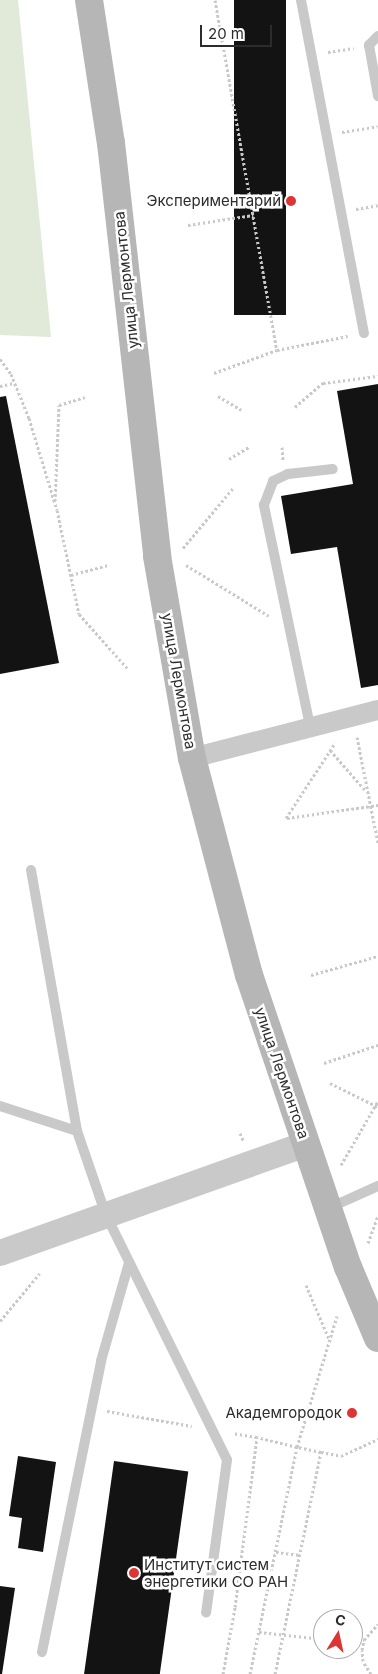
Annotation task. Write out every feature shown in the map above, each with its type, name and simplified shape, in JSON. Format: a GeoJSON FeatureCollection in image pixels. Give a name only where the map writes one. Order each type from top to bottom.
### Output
{"type":"FeatureCollection","features":[{"type":"Feature","properties":{"kind":"main road","name":"улица Лермонтова"},"geometry":{"type":"LineString","coordinates":[[89,0],[111,144],[157,556],[192,758],[249,974],[328,1208],[378,1338]]}},
{"type":"Feature","properties":{"kind":"street"},"geometry":{"type":"LineString","coordinates":[[192,758],[378,710]]}},
{"type":"Feature","properties":{"kind":"street"},"geometry":{"type":"LineString","coordinates":[[0,1253],[306,1144]]}},
{"type":"Feature","properties":{"kind":"lane"},"geometry":{"type":"LineString","coordinates":[[301,0],[364,333]]}},
{"type":"Feature","properties":{"kind":"lane"},"geometry":{"type":"LineString","coordinates":[[378,36],[374,44],[378,96]]}},
{"type":"Feature","properties":{"kind":"lane"},"geometry":{"type":"LineString","coordinates":[[310,726],[264,505],[273,481],[288,474],[333,469]]}},
{"type":"Feature","properties":{"kind":"lane"},"geometry":{"type":"LineString","coordinates":[[31,870],[77,1131],[106,1215],[227,1460],[206,1613]]}},
{"type":"Feature","properties":{"kind":"lane"},"geometry":{"type":"LineString","coordinates":[[0,1106],[77,1131]]}},
{"type":"Feature","properties":{"kind":"lane"},"geometry":{"type":"LineString","coordinates":[[328,1208],[378,1186]]}},
{"type":"Feature","properties":{"kind":"lane"},"geometry":{"type":"LineString","coordinates":[[42,1652],[102,1361],[129,1263]]}},
{"type":"Feature","properties":{"kind":"path"},"geometry":{"type":"LineString","coordinates":[[215,0],[277,350]]}},
{"type":"Feature","properties":{"kind":"path"},"geometry":{"type":"LineString","coordinates":[[338,50],[358,47]]}},
{"type":"Feature","properties":{"kind":"path"},"geometry":{"type":"LineString","coordinates":[[361,129],[378,126]]}},
{"type":"Feature","properties":{"kind":"path"},"geometry":{"type":"LineString","coordinates":[[188,225],[253,215]]}},
{"type":"Feature","properties":{"kind":"path"},"geometry":{"type":"LineString","coordinates":[[214,373],[277,350],[364,333]]}},
{"type":"Feature","properties":{"kind":"path"},"geometry":{"type":"LineString","coordinates":[[0,358],[14,383],[29,418],[55,504],[79,614],[128,669]]}},
{"type":"Feature","properties":{"kind":"path"},"geometry":{"type":"LineString","coordinates":[[295,407],[323,383],[378,376]]}},
{"type":"Feature","properties":{"kind":"path"},"geometry":{"type":"LineString","coordinates":[[0,386],[14,383]]}},
{"type":"Feature","properties":{"kind":"path"},"geometry":{"type":"LineString","coordinates":[[218,396],[241,410]]}},
{"type":"Feature","properties":{"kind":"path"},"geometry":{"type":"LineString","coordinates":[[55,504],[59,404],[85,397]]}},
{"type":"Feature","properties":{"kind":"path"},"geometry":{"type":"LineString","coordinates":[[229,459],[249,447]]}},
{"type":"Feature","properties":{"kind":"path"},"geometry":{"type":"LineString","coordinates":[[180,551],[234,487]]}},
{"type":"Feature","properties":{"kind":"path"},"geometry":{"type":"LineString","coordinates":[[184,559],[187,567],[290,628]]}},
{"type":"Feature","properties":{"kind":"path"},"geometry":{"type":"LineString","coordinates":[[71,575],[108,565]]}},
{"type":"Feature","properties":{"kind":"path"},"geometry":{"type":"LineString","coordinates":[[353,716],[286,818],[378,805]]}},
{"type":"Feature","properties":{"kind":"path"},"geometry":{"type":"LineString","coordinates":[[353,716],[369,806],[378,843]]}},
{"type":"Feature","properties":{"kind":"path"},"geometry":{"type":"LineString","coordinates":[[310,726],[367,792]]}},
{"type":"Feature","properties":{"kind":"path"},"geometry":{"type":"LineString","coordinates":[[311,975],[378,956]]}},
{"type":"Feature","properties":{"kind":"path"},"geometry":{"type":"LineString","coordinates":[[324,1062],[378,1046]]}},
{"type":"Feature","properties":{"kind":"path"},"geometry":{"type":"LineString","coordinates":[[330,1083],[377,1106]]}},
{"type":"Feature","properties":{"kind":"path"},"geometry":{"type":"LineString","coordinates":[[340,1167],[377,1106],[378,1101]]}},
{"type":"Feature","properties":{"kind":"path"},"geometry":{"type":"LineString","coordinates":[[366,1248],[372,1224],[378,1215]]}},
{"type":"Feature","properties":{"kind":"path"},"geometry":{"type":"LineString","coordinates":[[0,1322],[40,1273]]}},
{"type":"Feature","properties":{"kind":"path"},"geometry":{"type":"LineString","coordinates":[[306,1285],[329,1340]]}},
{"type":"Feature","properties":{"kind":"path"},"geometry":{"type":"LineString","coordinates":[[250,1674],[297,1447],[337,1316]]}},
{"type":"Feature","properties":{"kind":"path"},"geometry":{"type":"LineString","coordinates":[[257,1437],[341,1456],[378,1439]]}},
{"type":"Feature","properties":{"kind":"path"},"geometry":{"type":"LineString","coordinates":[[275,1674],[321,1452]]}},
{"type":"Feature","properties":{"kind":"path"},"geometry":{"type":"LineString","coordinates":[[276,1552],[300,1556]]}},
{"type":"Feature","properties":{"kind":"path"},"geometry":{"type":"LineString","coordinates":[[371,1674],[364,1661],[364,1640],[378,1624]]}},
{"type":"Feature","properties":{"kind":"path"},"geometry":{"type":"LineString","coordinates":[[259,1632],[313,1638]]}},
{"type":"Feature","properties":{"kind":"green space"},"geometry":{"type":"Polygon","coordinates":[[[0,0],[18,0],[51,337],[0,335],[0,0]]]}},
{"type":"Feature","properties":{"kind":"building"},"geometry":{"type":"Polygon","coordinates":[[[234,0],[286,0],[286,315],[234,315],[234,0]]]}},
{"type":"Feature","properties":{"kind":"building"},"geometry":{"type":"Polygon","coordinates":[[[378,384],[378,685],[361,688],[337,547],[291,554],[281,496],[353,484],[337,391],[378,384]]]}},
{"type":"Feature","properties":{"kind":"building"},"geometry":{"type":"Polygon","coordinates":[[[6,396],[59,663],[0,674],[0,397],[6,396]]]}},
{"type":"Feature","properties":{"kind":"building"},"geometry":{"type":"Polygon","coordinates":[[[18,1456],[56,1462],[43,1552],[18,1548],[22,1518],[9,1516],[18,1456]]]}},
{"type":"Feature","properties":{"kind":"building","name":"Институт систем энергетики СО РАН"},"geometry":{"type":"Polygon","coordinates":[[[114,1461],[188,1471],[160,1674],[84,1674],[114,1461]]]}},
{"type":"Feature","properties":{"kind":"building"},"geometry":{"type":"Polygon","coordinates":[[[0,1586],[15,1588],[2,1674],[0,1674],[0,1586]]]}},
{"type":"Feature","properties":{"kind":"place","name":"Экспериментарий"},"geometry":{"type":"Point","coordinates":[291,201]}},
{"type":"Feature","properties":{"kind":"place","name":"Академгородок"},"geometry":{"type":"Point","coordinates":[352,1413]}},
{"type":"Feature","properties":{"kind":"place","name":"Институт систем энергетики СО РАН"},"geometry":{"type":"Point","coordinates":[134,1573]}}]}
